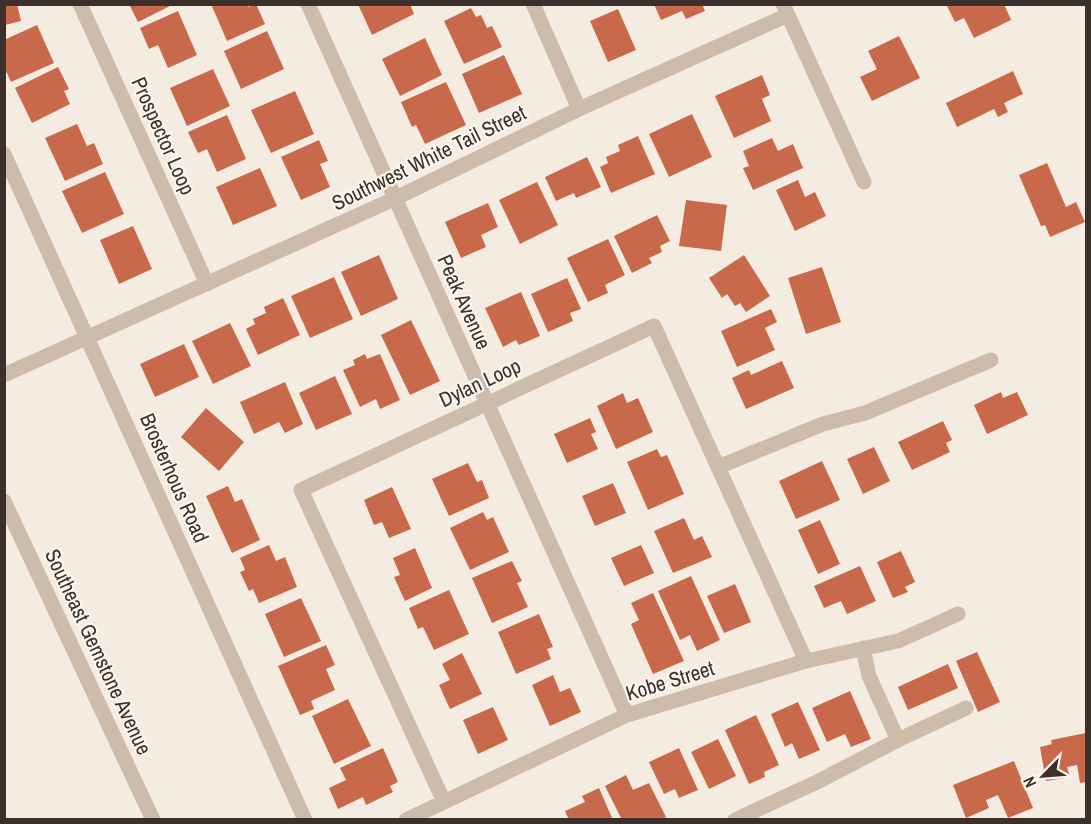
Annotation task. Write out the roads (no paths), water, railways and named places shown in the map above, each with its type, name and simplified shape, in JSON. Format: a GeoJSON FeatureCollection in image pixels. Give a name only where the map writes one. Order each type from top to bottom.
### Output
{"type":"FeatureCollection","features":[{"type":"Feature","properties":{"kind":"street","name":"Prospector Loop"},"geometry":{"type":"LineString","coordinates":[[80,4],[207,284]]}},
{"type":"Feature","properties":{"kind":"street","name":"Peak Avenue"},"geometry":{"type":"LineString","coordinates":[[308,4],[627,715]]}},
{"type":"Feature","properties":{"kind":"street"},"geometry":{"type":"LineString","coordinates":[[532,4],[579,109]]}},
{"type":"Feature","properties":{"kind":"street","name":"Southwest White Tail Street"},"geometry":{"type":"LineString","coordinates":[[4,375],[394,199],[786,10]]}},
{"type":"Feature","properties":{"kind":"street"},"geometry":{"type":"LineString","coordinates":[[786,10],[864,182]]}},
{"type":"Feature","properties":{"kind":"street","name":"Brosterhous Road"},"geometry":{"type":"LineString","coordinates":[[4,154],[305,819]]}},
{"type":"Feature","properties":{"kind":"street","name":"Dylan Loop"},"geometry":{"type":"LineString","coordinates":[[444,801],[301,490],[654,326],[806,661]]}},
{"type":"Feature","properties":{"kind":"street"},"geometry":{"type":"LineString","coordinates":[[718,467],[823,424],[865,413],[991,360]]}},
{"type":"Feature","properties":{"kind":"street","name":"Southeast Gemstone Avenue"},"geometry":{"type":"LineString","coordinates":[[4,501],[153,819]]}},
{"type":"Feature","properties":{"kind":"street","name":"Kobe Street"},"geometry":{"type":"LineString","coordinates":[[405,819],[627,715],[806,661],[898,641],[958,614]]}},
{"type":"Feature","properties":{"kind":"street"},"geometry":{"type":"LineString","coordinates":[[863,648],[869,676],[898,740]]}},
{"type":"Feature","properties":{"kind":"street"},"geometry":{"type":"LineString","coordinates":[[735,819],[817,782],[966,708]]}}]}
